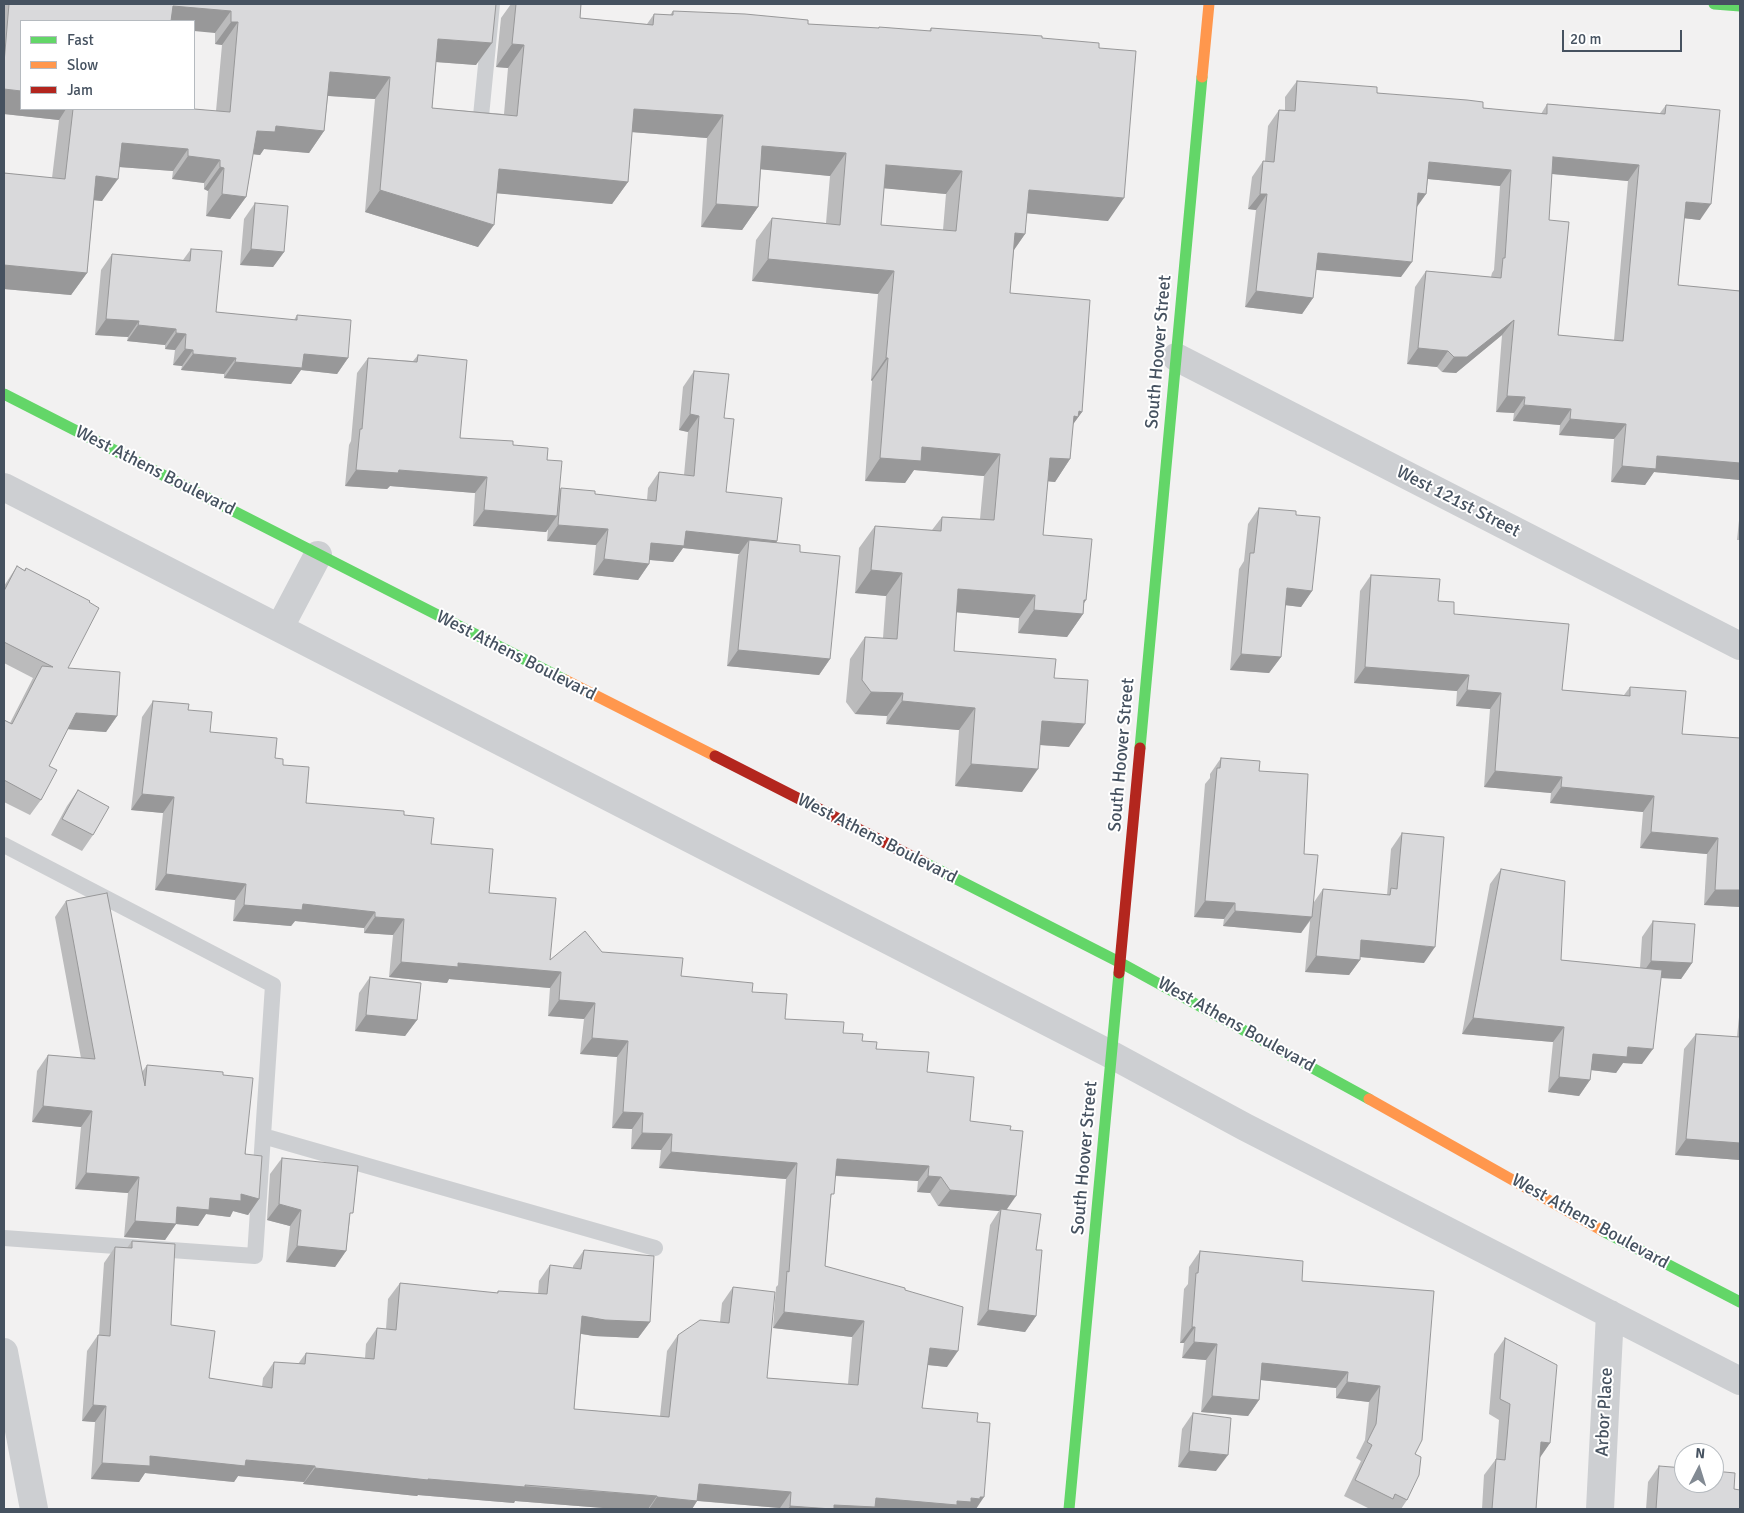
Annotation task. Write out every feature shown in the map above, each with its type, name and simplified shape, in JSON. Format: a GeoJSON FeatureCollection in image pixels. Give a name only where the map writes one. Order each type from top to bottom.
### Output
{"type":"FeatureCollection","features":[{"type":"Feature","properties":{"kind":"street","name":"South Hoover Street"},"geometry":{"type":"LineString","coordinates":[[1069,1509],[1209,4]]}},
{"type":"Feature","properties":{"kind":"street","name":"West 121st Street"},"geometry":{"type":"LineString","coordinates":[[1176,357],[1740,646]]}},
{"type":"Feature","properties":{"kind":"street","name":"West Athens Boulevard"},"geometry":{"type":"LineString","coordinates":[[4,394],[1121,963],[1296,1058],[1627,1244],[1740,1302]]}},
{"type":"Feature","properties":{"kind":"street"},"geometry":{"type":"LineString","coordinates":[[4,487],[1112,1055],[1254,1132],[1740,1381]]}},
{"type":"Feature","properties":{"kind":"street"},"geometry":{"type":"LineString","coordinates":[[280,627],[318,555]]}},
{"type":"Feature","properties":{"kind":"street","name":"Arbor Place"},"geometry":{"type":"LineString","coordinates":[[1600,1509],[1610,1314]]}},
{"type":"Feature","properties":{"kind":"street"},"geometry":{"type":"LineString","coordinates":[[4,1352],[34,1509]]}},
{"type":"Feature","properties":{"kind":"lane"},"geometry":{"type":"LineString","coordinates":[[481,116],[492,4]]}},
{"type":"Feature","properties":{"kind":"lane"},"geometry":{"type":"LineString","coordinates":[[4,845],[273,985],[255,1256],[4,1238]]}},
{"type":"Feature","properties":{"kind":"lane"},"geometry":{"type":"LineString","coordinates":[[263,1136],[655,1248]]}},
{"type":"Feature","properties":{"kind":"building"},"geometry":{"type":"Polygon","coordinates":[[[9,4],[496,4],[492,43],[438,39],[432,108],[517,116],[524,45],[512,44],[516,4],[581,4],[580,18],[653,25],[654,14],[673,15],[673,11],[745,14],[808,20],[808,24],[931,31],[931,28],[1042,36],[1042,38],[1099,43],[1099,48],[1136,51],[1124,198],[1029,190],[1025,234],[1015,233],[1010,293],[1090,300],[1082,412],[1079,411],[1078,417],[1074,416],[1070,459],[1050,458],[1043,535],[1092,539],[1083,614],[1034,610],[1035,595],[958,589],[954,651],[1056,659],[1054,678],[1088,680],[1085,724],[1042,721],[1038,769],[971,764],[975,708],[902,701],[903,693],[871,692],[862,680],[865,637],[897,639],[902,573],[871,570],[875,526],[941,531],[942,517],[994,520],[1000,454],[922,447],[921,461],[880,458],[894,271],[768,259],[772,218],[840,225],[846,153],[762,146],[758,207],[716,204],[723,115],[634,109],[628,182],[499,169],[494,225],[380,190],[390,77],[330,72],[324,131],[276,126],[275,132],[257,131],[246,197],[222,194],[224,168],[220,167],[220,160],[188,156],[188,149],[122,143],[118,179],[96,176],[87,273],[4,265],[4,173],[65,179],[73,110],[195,109],[230,112],[238,22],[231,22],[231,11],[173,6],[171,20],[20,20],[20,91],[4,89],[4,63],[9,4]],[[886,165],[881,225],[956,231],[962,171],[886,165]]]}},
{"type":"Feature","properties":{"kind":"building"},"geometry":{"type":"Polygon","coordinates":[[[1297,81],[1377,87],[1377,93],[1467,100],[1483,102],[1483,108],[1547,114],[1547,104],[1665,114],[1666,105],[1720,110],[1711,204],[1686,202],[1678,285],[1740,291],[1740,463],[1657,456],[1656,469],[1622,466],[1626,424],[1570,419],[1571,409],[1524,405],[1525,397],[1507,396],[1514,320],[1467,357],[1454,357],[1448,351],[1418,348],[1426,271],[1501,278],[1503,258],[1505,258],[1511,170],[1429,162],[1426,194],[1418,193],[1412,262],[1318,253],[1313,298],[1256,291],[1267,194],[1260,194],[1263,161],[1274,162],[1279,110],[1295,111],[1297,81]],[[1553,157],[1549,220],[1569,222],[1558,335],[1623,341],[1639,165],[1553,157]]]}},
{"type":"Feature","properties":{"kind":"building"},"geometry":{"type":"Polygon","coordinates":[[[255,203],[288,206],[284,252],[251,249],[255,203]]]}},
{"type":"Feature","properties":{"kind":"building"},"geometry":{"type":"Polygon","coordinates":[[[191,249],[222,251],[216,312],[297,320],[297,315],[351,320],[348,358],[304,354],[302,368],[235,362],[236,358],[193,354],[193,350],[185,349],[186,334],[176,333],[176,329],[138,325],[139,321],[106,319],[112,254],[190,261],[191,249]]]}},
{"type":"Feature","properties":{"kind":"building"},"geometry":{"type":"Polygon","coordinates":[[[418,355],[467,360],[460,438],[513,441],[513,445],[548,448],[547,460],[562,461],[557,516],[484,510],[487,477],[399,470],[398,473],[356,470],[360,429],[362,429],[368,358],[417,362],[418,355]]]}},
{"type":"Feature","properties":{"kind":"building"},"geometry":{"type":"Polygon","coordinates":[[[694,371],[729,374],[724,418],[734,419],[726,492],[782,498],[777,541],[686,531],[684,546],[651,543],[649,564],[604,559],[608,529],[558,525],[561,488],[595,491],[595,494],[656,501],[659,472],[694,476],[699,416],[690,414],[694,371]]]}},
{"type":"Feature","properties":{"kind":"building"},"geometry":{"type":"Polygon","coordinates":[[[1259,508],[1296,511],[1296,515],[1320,517],[1312,591],[1287,588],[1281,657],[1241,654],[1250,553],[1254,553],[1259,508]]]}},
{"type":"Feature","properties":{"kind":"building"},"geometry":{"type":"Polygon","coordinates":[[[749,540],[800,545],[800,552],[840,556],[830,659],[738,650],[749,540]]]}},
{"type":"Feature","properties":{"kind":"building"},"geometry":{"type":"Polygon","coordinates":[[[17,566],[25,571],[26,568],[90,601],[99,608],[68,668],[120,672],[117,716],[76,713],[49,766],[57,770],[41,800],[4,780],[4,720],[12,724],[42,666],[53,667],[4,642],[4,591],[17,566]]]}},
{"type":"Feature","properties":{"kind":"building"},"geometry":{"type":"Polygon","coordinates":[[[1371,575],[1440,579],[1438,601],[1454,602],[1454,614],[1569,624],[1562,690],[1630,696],[1630,687],[1686,691],[1682,734],[1740,738],[1740,890],[1715,890],[1718,838],[1651,832],[1654,796],[1561,787],[1562,777],[1495,771],[1501,693],[1467,690],[1469,675],[1365,667],[1371,575]]]}},
{"type":"Feature","properties":{"kind":"building"},"geometry":{"type":"Polygon","coordinates":[[[153,701],[189,704],[188,710],[212,712],[210,732],[277,738],[275,758],[283,759],[283,765],[309,767],[306,803],[404,811],[404,815],[434,818],[431,844],[493,849],[489,893],[556,898],[550,960],[585,931],[602,952],[683,958],[681,976],[753,983],[752,992],[787,994],[785,1019],[844,1022],[843,1033],[863,1034],[862,1041],[877,1042],[876,1049],[929,1052],[927,1072],[974,1077],[970,1121],[1011,1126],[1010,1130],[1023,1131],[1016,1196],[950,1190],[941,1177],[928,1176],[929,1166],[837,1159],[834,1194],[831,1194],[825,1266],[905,1288],[905,1290],[963,1307],[958,1351],[930,1348],[922,1408],[978,1413],[977,1422],[990,1423],[984,1497],[980,1497],[980,1499],[971,1498],[971,1502],[957,1501],[957,1505],[876,1498],[875,1507],[834,1505],[834,1509],[832,1509],[790,1506],[791,1492],[699,1484],[697,1501],[525,1485],[525,1487],[428,1480],[315,1468],[315,1466],[246,1460],[245,1466],[150,1456],[150,1466],[102,1463],[106,1406],[93,1405],[98,1335],[110,1336],[115,1247],[132,1248],[132,1241],[175,1244],[171,1325],[215,1331],[209,1378],[272,1388],[274,1362],[305,1364],[306,1353],[374,1359],[377,1328],[396,1330],[400,1283],[498,1293],[498,1291],[547,1294],[550,1265],[581,1269],[584,1250],[654,1256],[650,1322],[605,1320],[582,1316],[574,1409],[669,1417],[678,1335],[700,1320],[729,1323],[733,1287],[775,1292],[767,1378],[858,1385],[864,1321],[784,1312],[787,1271],[789,1272],[797,1163],[671,1152],[672,1134],[642,1133],[643,1113],[623,1112],[628,1041],[592,1038],[595,1003],[559,1000],[561,972],[458,963],[458,967],[401,962],[404,919],[375,917],[375,912],[303,904],[302,910],[244,905],[246,884],[166,874],[174,797],[142,794],[153,701]]]}},
{"type":"Feature","properties":{"kind":"building"},"geometry":{"type":"Polygon","coordinates":[[[1221,758],[1260,761],[1259,771],[1308,774],[1304,854],[1318,855],[1312,917],[1235,911],[1235,903],[1205,901],[1217,768],[1220,768],[1221,758]]]}},
{"type":"Feature","properties":{"kind":"building"},"geometry":{"type":"Polygon","coordinates":[[[78,790],[109,807],[93,835],[62,819],[78,790]]]}},
{"type":"Feature","properties":{"kind":"building"},"geometry":{"type":"Polygon","coordinates":[[[1402,833],[1444,837],[1435,947],[1361,940],[1360,960],[1316,956],[1323,889],[1390,895],[1391,888],[1397,889],[1402,833]]]}},
{"type":"Feature","properties":{"kind":"building"},"geometry":{"type":"Polygon","coordinates":[[[1501,869],[1565,881],[1561,960],[1662,970],[1653,1049],[1628,1047],[1627,1057],[1593,1054],[1590,1080],[1559,1077],[1564,1027],[1473,1018],[1501,869]]]}},
{"type":"Feature","properties":{"kind":"building"},"geometry":{"type":"Polygon","coordinates":[[[107,893],[145,1086],[147,1065],[223,1072],[223,1075],[253,1078],[245,1154],[262,1156],[259,1199],[241,1194],[241,1201],[210,1198],[209,1210],[177,1207],[176,1224],[135,1221],[139,1177],[86,1173],[92,1111],[43,1106],[48,1055],[95,1059],[66,901],[107,893]]]}},
{"type":"Feature","properties":{"kind":"building"},"geometry":{"type":"Polygon","coordinates":[[[1653,921],[1695,924],[1692,963],[1651,961],[1653,921]]]}},
{"type":"Feature","properties":{"kind":"building"},"geometry":{"type":"Polygon","coordinates":[[[370,977],[421,983],[417,1020],[366,1015],[370,977]]]}},
{"type":"Feature","properties":{"kind":"building"},"geometry":{"type":"Polygon","coordinates":[[[1696,1034],[1740,1037],[1740,1143],[1686,1139],[1696,1034]]]}},
{"type":"Feature","properties":{"kind":"building"},"geometry":{"type":"Polygon","coordinates":[[[282,1158],[358,1166],[353,1213],[350,1213],[346,1251],[297,1246],[301,1210],[279,1204],[282,1158]]]}},
{"type":"Feature","properties":{"kind":"building"},"geometry":{"type":"Polygon","coordinates":[[[1001,1209],[1041,1214],[1036,1250],[1042,1250],[1036,1316],[988,1310],[1001,1209]]]}},
{"type":"Feature","properties":{"kind":"building"},"geometry":{"type":"Polygon","coordinates":[[[1200,1251],[1303,1261],[1302,1281],[1434,1291],[1422,1440],[1415,1454],[1421,1457],[1419,1475],[1407,1500],[1395,1494],[1393,1499],[1355,1480],[1372,1445],[1367,1442],[1376,1424],[1380,1386],[1347,1382],[1348,1372],[1262,1363],[1259,1400],[1212,1396],[1217,1344],[1194,1342],[1195,1327],[1192,1327],[1196,1273],[1198,1273],[1200,1251]]]}},
{"type":"Feature","properties":{"kind":"building"},"geometry":{"type":"Polygon","coordinates":[[[1505,1338],[1557,1365],[1550,1443],[1541,1442],[1536,1509],[1492,1509],[1496,1459],[1505,1460],[1510,1404],[1500,1399],[1505,1338]]]}},
{"type":"Feature","properties":{"kind":"building"},"geometry":{"type":"Polygon","coordinates":[[[1193,1413],[1231,1418],[1228,1455],[1189,1451],[1193,1413]]]}},
{"type":"Feature","properties":{"kind":"building"},"geometry":{"type":"Polygon","coordinates":[[[1659,1466],[1674,1467],[1674,1493],[1724,1493],[1724,1472],[1735,1473],[1734,1489],[1740,1490],[1740,1509],[1656,1509],[1659,1466]]]}},
{"type":"Feature","properties":{"kind":"traffic: fast"},"geometry":{"type":"LineString","coordinates":[[1714,4],[1740,6]]}},
{"type":"Feature","properties":{"kind":"traffic: fast"},"geometry":{"type":"LineString","coordinates":[[1140,748],[1202,77]]}},
{"type":"Feature","properties":{"kind":"traffic: fast"},"geometry":{"type":"LineString","coordinates":[[4,394],[565,680]]}},
{"type":"Feature","properties":{"kind":"traffic: fast"},"geometry":{"type":"LineString","coordinates":[[925,863],[1121,963],[1369,1099]]}},
{"type":"Feature","properties":{"kind":"traffic: fast"},"geometry":{"type":"LineString","coordinates":[[1069,1509],[1119,973]]}},
{"type":"Feature","properties":{"kind":"traffic: fast"},"geometry":{"type":"LineString","coordinates":[[1603,1231],[1740,1302]]}},
{"type":"Feature","properties":{"kind":"traffic: slow"},"geometry":{"type":"LineString","coordinates":[[1202,77],[1209,4]]}},
{"type":"Feature","properties":{"kind":"traffic: slow"},"geometry":{"type":"LineString","coordinates":[[565,680],[715,756]]}},
{"type":"Feature","properties":{"kind":"traffic: slow"},"geometry":{"type":"LineString","coordinates":[[1369,1099],[1603,1231]]}},
{"type":"Feature","properties":{"kind":"traffic: jam"},"geometry":{"type":"LineString","coordinates":[[1119,973],[1140,748]]}},
{"type":"Feature","properties":{"kind":"traffic: jam"},"geometry":{"type":"LineString","coordinates":[[715,756],[925,863]]}}]}
